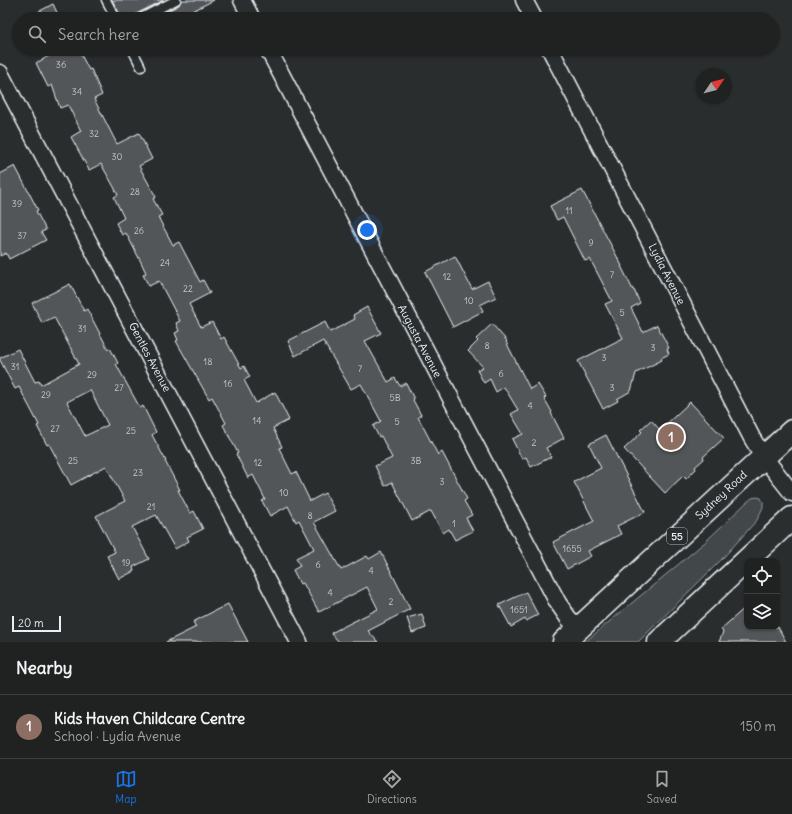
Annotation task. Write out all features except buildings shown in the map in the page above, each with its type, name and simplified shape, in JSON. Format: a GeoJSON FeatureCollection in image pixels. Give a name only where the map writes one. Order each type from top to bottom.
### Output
{"type":"FeatureCollection","features":[{"type":"Feature","properties":{"kind":"highway","name":"Sydney Road"},"geometry":{"type":"LineString","coordinates":[[564,642],[763,456],[792,431]]}},
{"type":"Feature","properties":{"kind":"highway"},"geometry":{"type":"LineString","coordinates":[[659,642],[792,518]]}},
{"type":"Feature","properties":{"kind":"street"},"geometry":{"type":"LineString","coordinates":[[242,0],[248,12]]}},
{"type":"Feature","properties":{"kind":"street"},"geometry":{"type":"LineString","coordinates":[[524,0],[530,12]]}},
{"type":"Feature","properties":{"kind":"street","name":"Augusta Avenue"},"geometry":{"type":"LineString","coordinates":[[272,56],[558,603],[569,619],[579,627]]}},
{"type":"Feature","properties":{"kind":"street","name":"Lydia Avenue"},"geometry":{"type":"LineString","coordinates":[[554,56],[748,431],[763,456],[792,493]]}},
{"type":"Feature","properties":{"kind":"street","name":"Gentles Avenue"},"geometry":{"type":"LineString","coordinates":[[0,73],[299,642]]}},
{"type":"Feature","properties":{"kind":"lane"},"geometry":{"type":"LineString","coordinates":[[106,0],[112,12]]}},
{"type":"Feature","properties":{"kind":"lane"},"geometry":{"type":"LineString","coordinates":[[153,12],[176,0]]}},
{"type":"Feature","properties":{"kind":"lane"},"geometry":{"type":"LineString","coordinates":[[136,56],[141,67]]}},
{"type":"Feature","properties":{"kind":"shaded area"},"geometry":{"type":"Polygon","coordinates":[[[752,498],[761,498],[763,507],[757,520],[722,559],[638,642],[585,642],[704,543],[747,502],[752,498]]]}},
{"type":"Feature","properties":{"kind":"place","name":"Kids Haven Childcare Centre"},"geometry":{"type":"Point","coordinates":[671,437]}}]}
